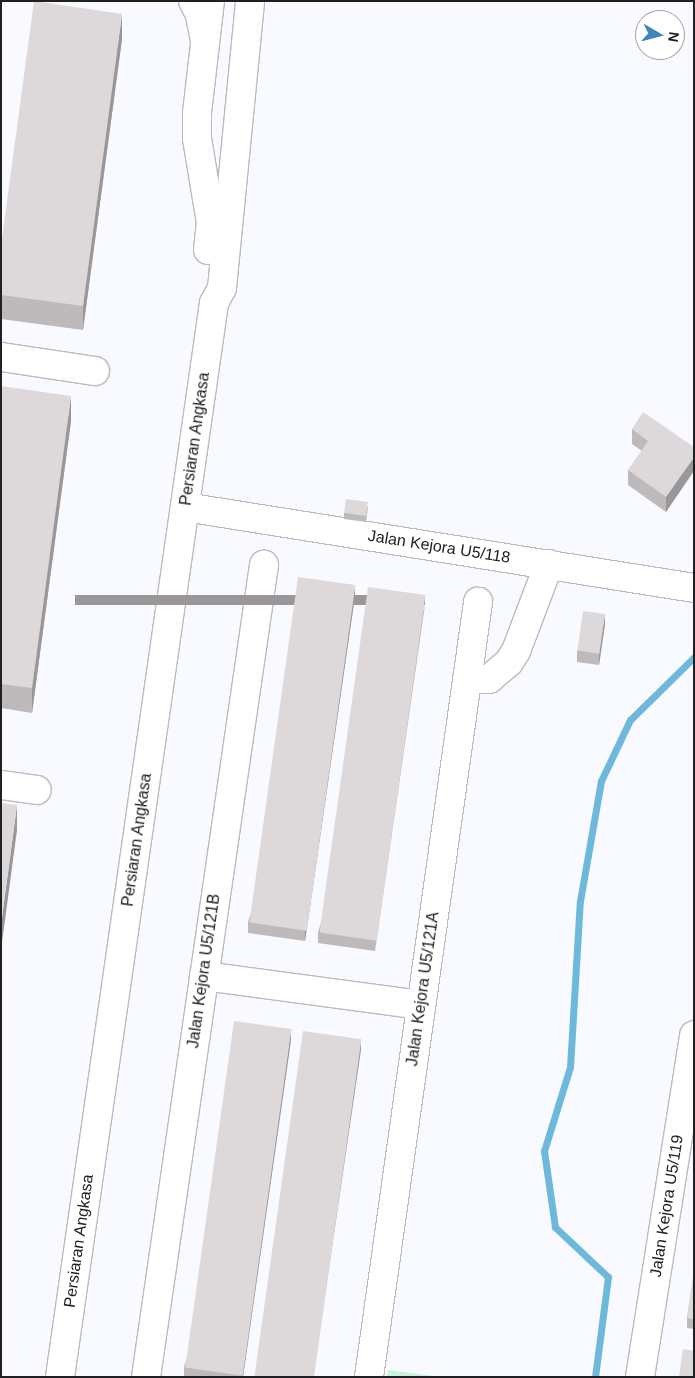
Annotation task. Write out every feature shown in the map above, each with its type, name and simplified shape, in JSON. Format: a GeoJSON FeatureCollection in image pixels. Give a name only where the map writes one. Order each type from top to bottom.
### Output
{"type":"FeatureCollection","features":[{"type":"Feature","properties":{"kind":"street"},"geometry":{"type":"LineString","coordinates":[[193,1],[200,15],[205,40]]}},
{"type":"Feature","properties":{"kind":"street"},"geometry":{"type":"LineString","coordinates":[[210,1],[197,138],[211,223],[204,289],[214,304]]}},
{"type":"Feature","properties":{"kind":"street","name":"Persiaran Angkasa"},"geometry":{"type":"LineString","coordinates":[[60,1377],[214,304],[222,288],[250,1]]}},
{"type":"Feature","properties":{"kind":"street"},"geometry":{"type":"LineString","coordinates":[[1,357],[95,371]]}},
{"type":"Feature","properties":{"kind":"street","name":"Jalan Kejora U5/118"},"geometry":{"type":"LineString","coordinates":[[185,507],[694,588]]}},
{"type":"Feature","properties":{"kind":"street"},"geometry":{"type":"LineString","coordinates":[[467,679],[489,679],[509,662],[516,651],[549,564]]}},
{"type":"Feature","properties":{"kind":"street","name":"Jalan Kejora U5/121B"},"geometry":{"type":"LineString","coordinates":[[146,1377],[264,565]]}},
{"type":"Feature","properties":{"kind":"street","name":"Jalan Kejora U5/121A"},"geometry":{"type":"LineString","coordinates":[[368,1377],[478,602]]}},
{"type":"Feature","properties":{"kind":"street"},"geometry":{"type":"LineString","coordinates":[[1,785],[37,790]]}},
{"type":"Feature","properties":{"kind":"street"},"geometry":{"type":"LineString","coordinates":[[204,976],[421,1005]]}},
{"type":"Feature","properties":{"kind":"street","name":"Jalan Kejora U5/119"},"geometry":{"type":"LineString","coordinates":[[640,1377],[694,1036]]}},
{"type":"Feature","properties":{"kind":"green space"},"geometry":{"type":"Polygon","coordinates":[[[388,1370],[442,1377],[387,1377],[388,1370]]]}},
{"type":"Feature","properties":{"kind":"building"},"geometry":{"type":"Polygon","coordinates":[[[34,1],[122,14],[83,306],[1,295],[1,246],[34,1]]]}},
{"type":"Feature","properties":{"kind":"building"},"geometry":{"type":"Polygon","coordinates":[[[1,386],[71,396],[32,688],[1,684],[1,386]]]}},
{"type":"Feature","properties":{"kind":"building"},"geometry":{"type":"Polygon","coordinates":[[[643,412],[694,447],[694,457],[666,497],[628,470],[648,441],[632,429],[643,412]]]}},
{"type":"Feature","properties":{"kind":"building"},"geometry":{"type":"Polygon","coordinates":[[[346,499],[368,502],[366,516],[344,513],[346,499]]]}},
{"type":"Feature","properties":{"kind":"building"},"geometry":{"type":"Polygon","coordinates":[[[298,577],[355,585],[307,931],[249,923],[298,577]]]}},
{"type":"Feature","properties":{"kind":"building"},"geometry":{"type":"Polygon","coordinates":[[[368,587],[425,595],[377,941],[319,933],[368,587]]]}},
{"type":"Feature","properties":{"kind":"building"},"geometry":{"type":"Polygon","coordinates":[[[583,611],[605,614],[599,654],[577,651],[583,611]]]}},
{"type":"Feature","properties":{"kind":"building"},"geometry":{"type":"Polygon","coordinates":[[[1,803],[17,805],[1,925],[1,803]]]}},
{"type":"Feature","properties":{"kind":"building"},"geometry":{"type":"Polygon","coordinates":[[[234,1021],[291,1029],[243,1376],[185,1368],[234,1021]]]}},
{"type":"Feature","properties":{"kind":"building"},"geometry":{"type":"Polygon","coordinates":[[[303,1031],[361,1039],[314,1377],[255,1376],[303,1031]]]}},
{"type":"Feature","properties":{"kind":"building"},"geometry":{"type":"Polygon","coordinates":[[[694,1271],[694,1319],[687,1318],[694,1271]]]}},
{"type":"Feature","properties":{"kind":"building"},"geometry":{"type":"Polygon","coordinates":[[[683,1349],[694,1351],[694,1377],[679,1377],[683,1349]]]}},
{"type":"Feature","properties":{"kind":"waterway"},"geometry":{"type":"LineString","coordinates":[[595,1377],[608,1277],[555,1227],[544,1151],[570,1067],[580,901],[601,781],[630,720],[694,657]]}}]}
